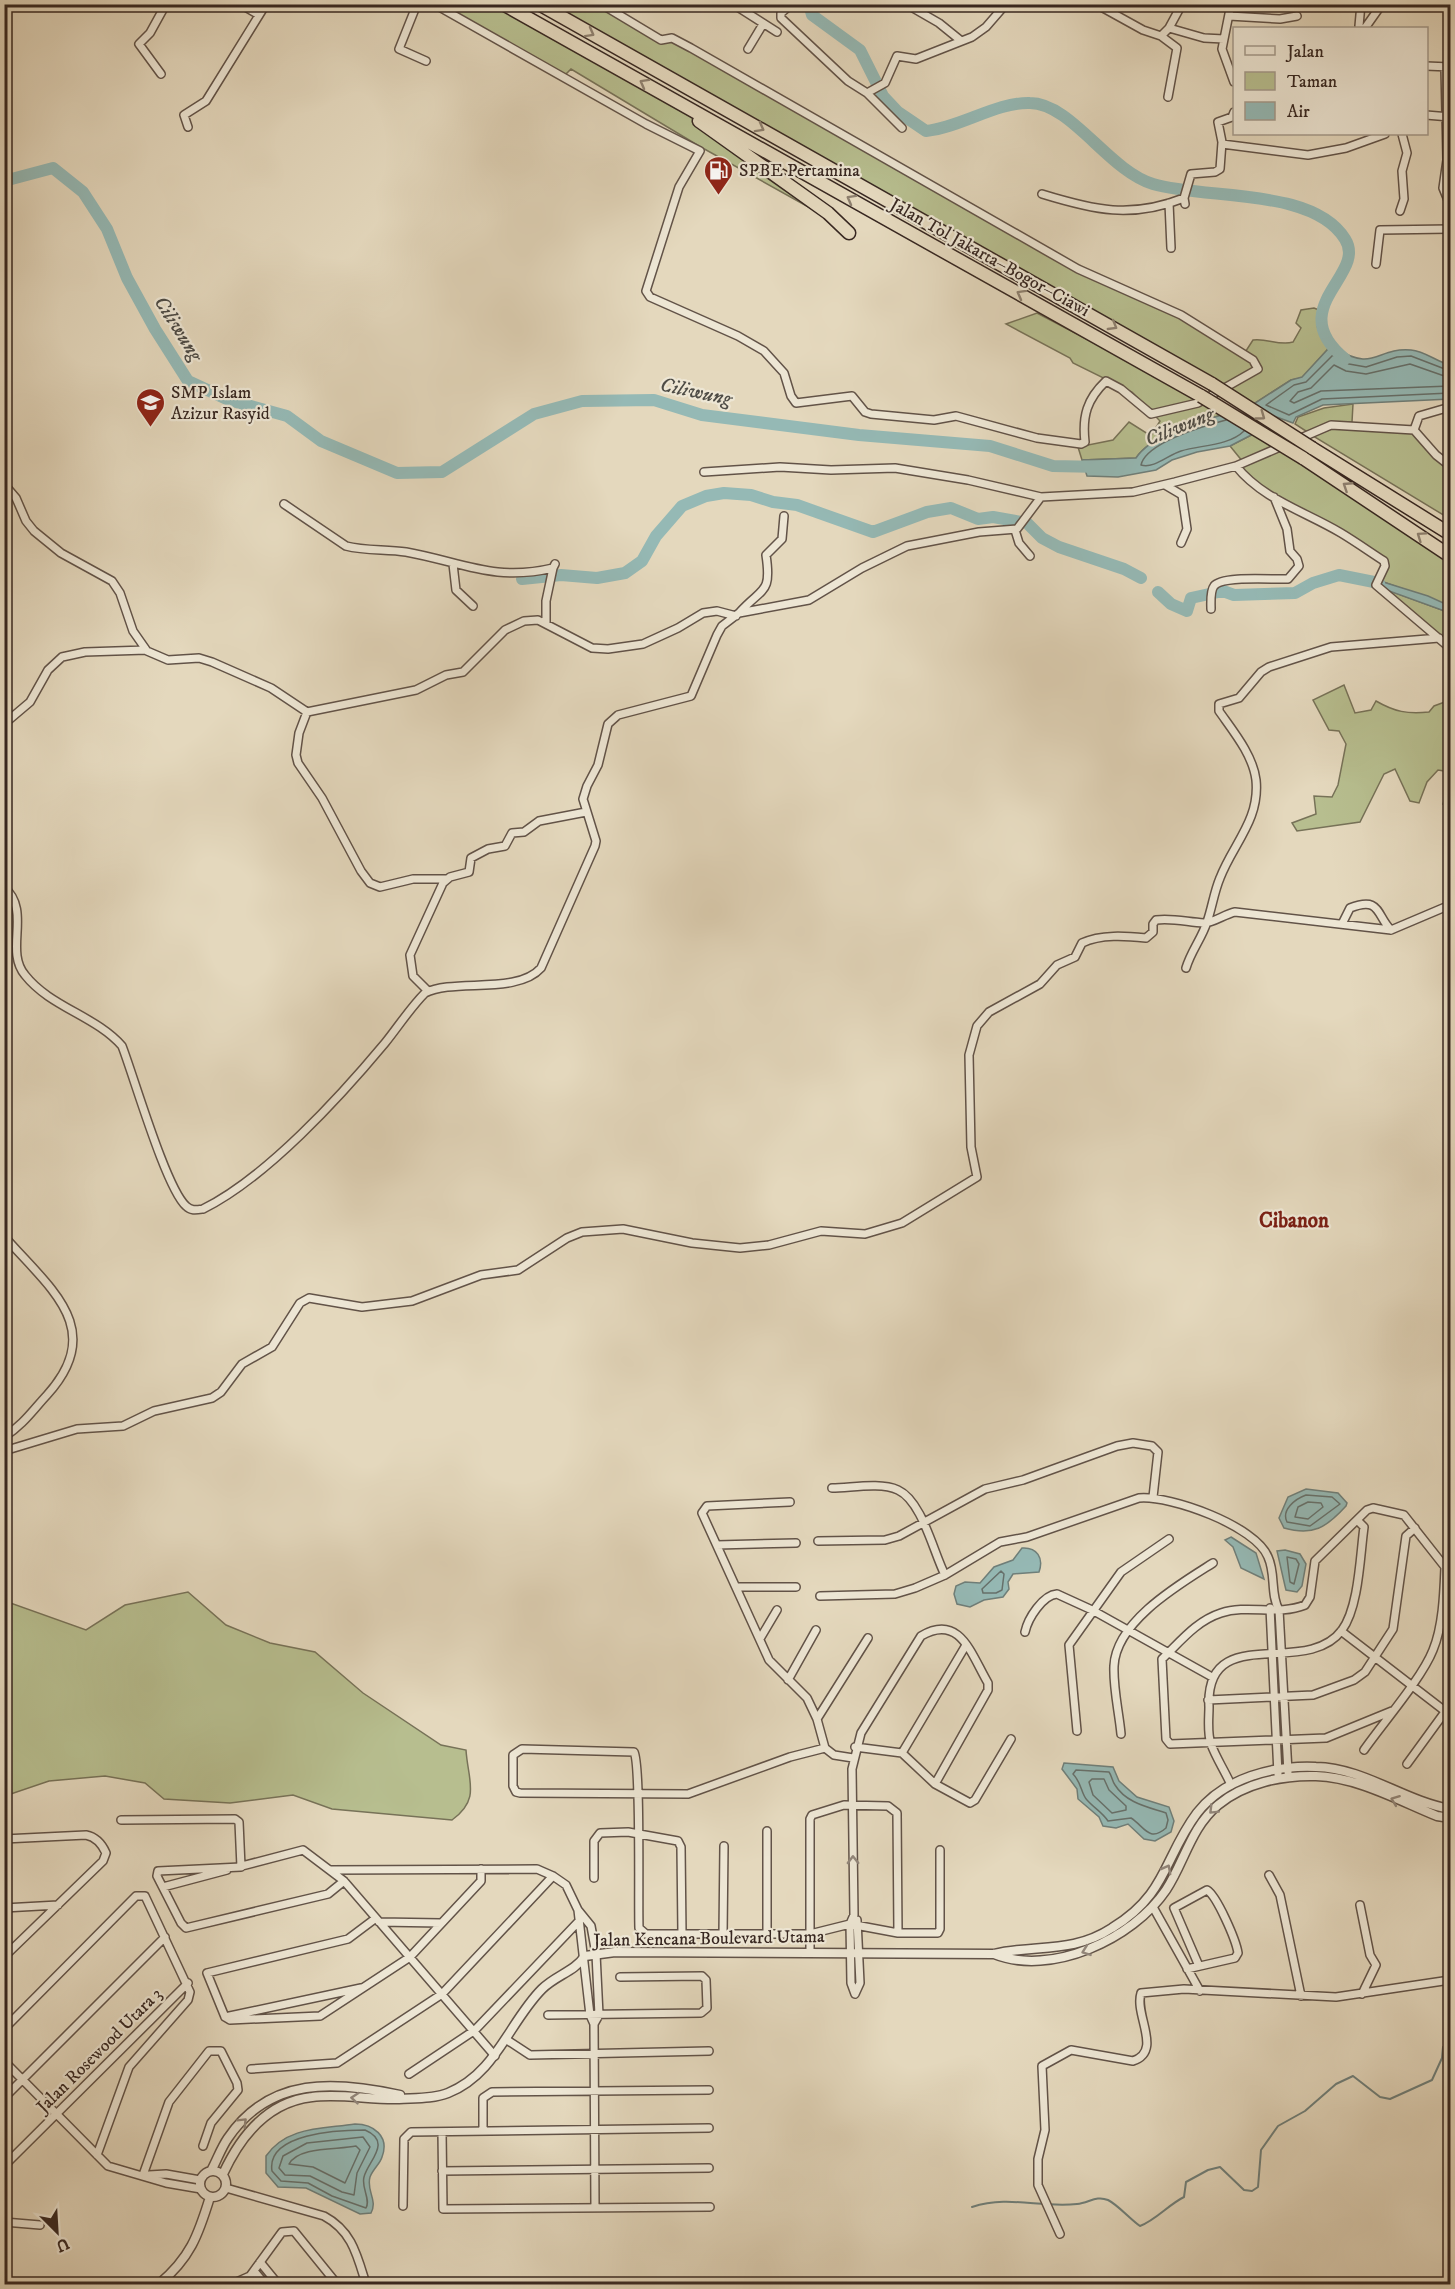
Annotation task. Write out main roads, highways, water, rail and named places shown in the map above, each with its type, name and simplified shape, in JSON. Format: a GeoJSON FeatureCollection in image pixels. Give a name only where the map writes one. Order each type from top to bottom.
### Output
{"type":"FeatureCollection","features":[{"type":"Feature","properties":{"kind":"highway","name":"Jalan Tol Jakarta–Bogor–Ciawi"},"geometry":{"type":"LineString","coordinates":[[503,4],[1201,396],[1303,458],[1450,556]]}},
{"type":"Feature","properties":{"kind":"highway","name":"Jalan Tol Jakarta–Bogor–Ciawi"},"geometry":{"type":"LineString","coordinates":[[539,4],[1212,384],[1450,534]]}},
{"type":"Feature","properties":{"kind":"highway"},"geometry":{"type":"LineString","coordinates":[[672,98],[686,112],[828,213],[849,233]]}},
{"type":"Feature","properties":{"kind":"highway"},"geometry":{"type":"LineString","coordinates":[[1037,314],[1132,361],[1145,364]]}},
{"type":"Feature","properties":{"kind":"water"},"geometry":{"type":"Polygon","coordinates":[[[1335,348],[1348,355],[1367,359],[1399,350],[1421,352],[1450,365],[1450,399],[1323,405],[1296,417],[1293,423],[1249,407],[1291,380],[1302,377],[1328,349],[1335,348]]]}},
{"type":"Feature","properties":{"kind":"water"},"geometry":{"type":"Polygon","coordinates":[[[1228,413],[1259,431],[1230,446],[1197,452],[1172,460],[1156,470],[1118,477],[1087,476],[1082,460],[1136,458],[1144,449],[1165,435],[1228,413]]]}},
{"type":"Feature","properties":{"kind":"water"},"geometry":{"type":"Polygon","coordinates":[[[1367,577],[1428,596],[1450,606],[1450,613],[1367,583],[1367,577]]]}},
{"type":"Feature","properties":{"kind":"water"},"geometry":{"type":"Polygon","coordinates":[[[1306,1489],[1338,1493],[1347,1503],[1346,1506],[1332,1520],[1318,1528],[1303,1531],[1284,1528],[1279,1518],[1288,1497],[1306,1489]]]}},
{"type":"Feature","properties":{"kind":"water"},"geometry":{"type":"Polygon","coordinates":[[[1231,1537],[1256,1553],[1264,1579],[1241,1568],[1233,1547],[1225,1540],[1231,1537]]]}},
{"type":"Feature","properties":{"kind":"water"},"geometry":{"type":"Polygon","coordinates":[[[1022,1548],[1032,1549],[1038,1554],[1041,1562],[1039,1572],[1013,1574],[1008,1582],[1009,1589],[1003,1597],[984,1600],[970,1607],[957,1604],[954,1594],[956,1586],[965,1582],[980,1583],[994,1567],[1013,1560],[1022,1548]]]}},
{"type":"Feature","properties":{"kind":"water"},"geometry":{"type":"Polygon","coordinates":[[[1285,1550],[1300,1554],[1306,1564],[1302,1586],[1297,1592],[1286,1590],[1277,1551],[1285,1550]]]}},
{"type":"Feature","properties":{"kind":"water"},"geometry":{"type":"Polygon","coordinates":[[[1064,1763],[1113,1767],[1119,1781],[1137,1797],[1169,1807],[1174,1821],[1171,1832],[1155,1841],[1144,1839],[1128,1824],[1116,1828],[1103,1826],[1099,1817],[1078,1799],[1077,1789],[1062,1769],[1064,1763]]]}},
{"type":"Feature","properties":{"kind":"water"},"geometry":{"type":"Polygon","coordinates":[[[355,2124],[374,2129],[382,2137],[384,2143],[381,2160],[369,2182],[373,2204],[371,2213],[360,2214],[306,2188],[278,2187],[266,2173],[266,2156],[284,2139],[318,2128],[355,2124]]]}},
{"type":"Feature","properties":{"kind":"waterway"},"geometry":{"type":"LineString","coordinates":[[809,4],[812,15],[860,50],[883,96],[898,112],[926,131],[953,125],[1004,106],[1030,103],[1045,106],[1075,125],[1121,166],[1153,184],[1284,203],[1309,211],[1330,222],[1345,239],[1349,252],[1346,266],[1323,308],[1322,323],[1328,340],[1345,359]]}},
{"type":"Feature","properties":{"kind":"waterway","name":"Ciliwung"},"geometry":{"type":"LineString","coordinates":[[4,181],[53,168],[83,192],[107,229],[127,278],[155,329],[188,381],[229,400],[287,416],[321,441],[397,473],[442,472],[534,414],[582,401],[654,400],[702,415],[859,435],[990,446],[1053,466],[1101,467]]}},
{"type":"Feature","properties":{"kind":"waterway"},"geometry":{"type":"LineString","coordinates":[[522,579],[561,575],[597,578],[625,573],[642,561],[656,536],[682,506],[706,496],[724,493],[751,495],[773,502],[797,505],[873,532],[927,512],[951,508],[978,519],[993,517],[1027,523],[1042,538],[1059,547],[1124,569],[1141,578]]}},
{"type":"Feature","properties":{"kind":"waterway"},"geometry":{"type":"LineString","coordinates":[[1158,592],[1171,604],[1187,611],[1191,598],[1223,591],[1234,595],[1295,593],[1313,583],[1339,575],[1379,583]]}},
{"type":"Feature","properties":{"kind":"waterway"},"geometry":{"type":"LineString","coordinates":[[972,2207],[999,2202],[1063,2205],[1104,2199],[1116,2205],[1140,2226],[1184,2197],[1186,2182],[1208,2170],[1220,2167],[1244,2190],[1252,2191],[1258,2187],[1261,2150],[1278,2126],[1305,2111],[1336,2084],[1353,2076],[1380,2097],[1390,2099],[1432,2080],[1442,2058],[1443,2047],[1450,2042]]}},
{"type":"Feature","properties":{"kind":"place","name":"SPBE Pertamina"},"geometry":{"type":"Point","coordinates":[718,196]}},
{"type":"Feature","properties":{"kind":"place","name":"SMP Islam Azizur Rasyid"},"geometry":{"type":"Point","coordinates":[150,428]}},
{"type":"Feature","properties":{"kind":"district","name":"Cibanon"},"geometry":{"type":"Point","coordinates":[1294,1220]}}]}
